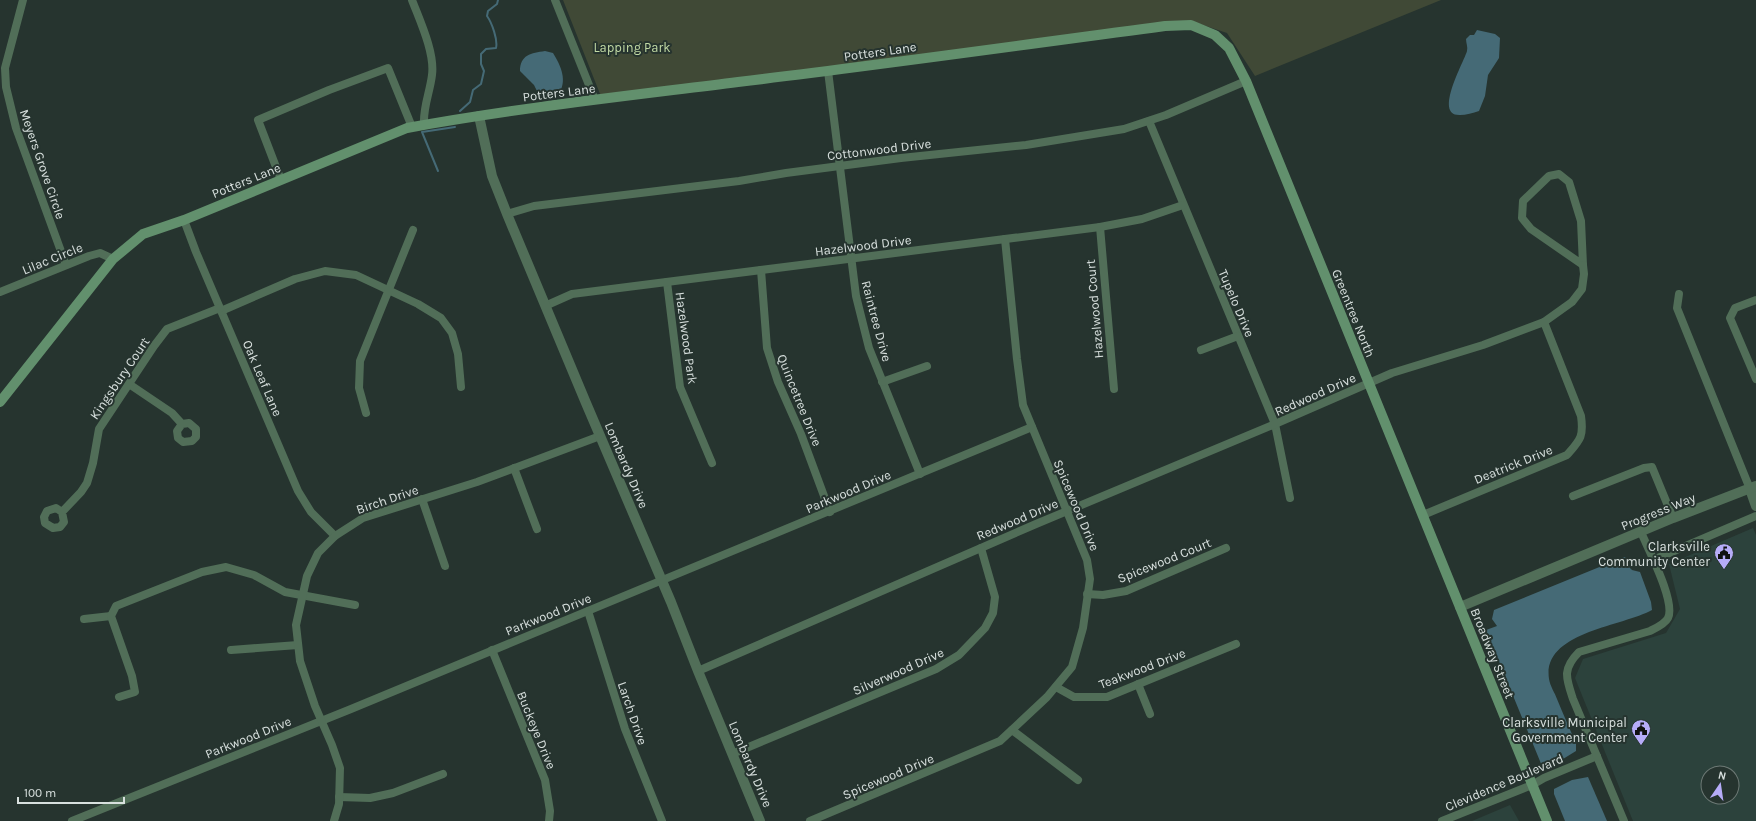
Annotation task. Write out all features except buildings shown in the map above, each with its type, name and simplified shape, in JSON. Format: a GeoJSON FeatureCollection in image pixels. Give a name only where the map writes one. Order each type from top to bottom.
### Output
{"type":"FeatureCollection","features":[{"type":"Feature","properties":{"kind":"main road","name":"Potters Lane"},"geometry":{"type":"LineString","coordinates":[[0,402],[113,259],[143,234],[184,220],[412,127],[424,124],[595,100],[828,71],[1165,26],[1191,25],[1214,34]]}},
{"type":"Feature","properties":{"kind":"main road","name":"Greentree North"},"geometry":{"type":"LineString","coordinates":[[1214,34],[1229,48],[1246,81],[1460,606]]}},
{"type":"Feature","properties":{"kind":"main road","name":"Broadway Street"},"geometry":{"type":"LineString","coordinates":[[1460,606],[1547,821]]}},
{"type":"Feature","properties":{"kind":"street","name":"Meyers Grove Circle"},"geometry":{"type":"LineString","coordinates":[[23,0],[5,68],[6,87],[16,128],[66,265]]}},
{"type":"Feature","properties":{"kind":"street"},"geometry":{"type":"LineString","coordinates":[[412,0],[432,60],[432,75],[424,112],[424,124]]}},
{"type":"Feature","properties":{"kind":"street"},"geometry":{"type":"LineString","coordinates":[[554,0],[595,100]]}},
{"type":"Feature","properties":{"kind":"street"},"geometry":{"type":"LineString","coordinates":[[280,180],[258,120],[329,90],[388,68],[412,127]]}},
{"type":"Feature","properties":{"kind":"street","name":"Raintree Drive"},"geometry":{"type":"LineString","coordinates":[[828,71],[856,296],[869,348],[920,474]]}},
{"type":"Feature","properties":{"kind":"street","name":"Cottonwood Drive"},"geometry":{"type":"LineString","coordinates":[[507,214],[534,206],[738,181],[840,166],[1026,145],[1124,129],[1149,121],[1246,81]]}},
{"type":"Feature","properties":{"kind":"street","name":"Lombardy Drive"},"geometry":{"type":"LineString","coordinates":[[479,116],[492,176],[507,214],[662,580],[760,821]]}},
{"type":"Feature","properties":{"kind":"street","name":"Tupelo Drive"},"geometry":{"type":"LineString","coordinates":[[1149,121],[1275,424],[1290,498]]}},
{"type":"Feature","properties":{"kind":"street","name":"Redwood Drive"},"geometry":{"type":"LineString","coordinates":[[698,671],[1066,511],[1275,424],[1392,373],[1483,345],[1544,322],[1572,302],[1582,289],[1584,274],[1582,220],[1569,182],[1560,174],[1549,176],[1522,202],[1522,218],[1531,229],[1583,264]]}},
{"type":"Feature","properties":{"kind":"street","name":"Hazelwood Drive"},"geometry":{"type":"LineString","coordinates":[[545,306],[572,294],[1100,227],[1142,220],[1183,205]]}},
{"type":"Feature","properties":{"kind":"street","name":"Oak Leaf Lane"},"geometry":{"type":"LineString","coordinates":[[184,220],[220,310],[298,491],[311,512],[335,536]]}},
{"type":"Feature","properties":{"kind":"street","name":"Hazelwood Court"},"geometry":{"type":"LineString","coordinates":[[1100,227],[1114,389]]}},
{"type":"Feature","properties":{"kind":"street"},"geometry":{"type":"LineString","coordinates":[[366,413],[359,388],[360,360],[413,230]]}},
{"type":"Feature","properties":{"kind":"street","name":"Spicewood Drive"},"geometry":{"type":"LineString","coordinates":[[810,821],[1000,741],[1048,697],[1072,667],[1083,628],[1090,579],[1087,560],[1023,405],[1016,359],[1005,239]]}},
{"type":"Feature","properties":{"kind":"street","name":"Lilac Circle"},"geometry":{"type":"LineString","coordinates":[[0,292],[66,265],[100,254],[113,259]]}},
{"type":"Feature","properties":{"kind":"street","name":"Quincetree Drive"},"geometry":{"type":"LineString","coordinates":[[761,270],[767,348],[778,382],[801,434],[830,512]]}},
{"type":"Feature","properties":{"kind":"street","name":"Kingsbury Court"},"geometry":{"type":"LineString","coordinates":[[62,512],[81,492],[86,483],[94,463],[99,429],[154,346],[168,329],[220,310],[295,279],[325,271],[356,275],[418,304],[441,318],[452,332],[458,354],[461,386]]}},
{"type":"Feature","properties":{"kind":"street","name":"Hazelwood Park"},"geometry":{"type":"LineString","coordinates":[[667,282],[680,387],[712,463]]}},
{"type":"Feature","properties":{"kind":"street"},"geometry":{"type":"LineString","coordinates":[[1679,294],[1677,308],[1753,487],[1756,506]]}},
{"type":"Feature","properties":{"kind":"street"},"geometry":{"type":"LineString","coordinates":[[1756,300],[1735,308],[1730,318],[1756,379]]}},
{"type":"Feature","properties":{"kind":"street","name":"Deatrick Drive"},"geometry":{"type":"LineString","coordinates":[[1423,514],[1566,456],[1581,438],[1583,430],[1581,416],[1544,322]]}},
{"type":"Feature","properties":{"kind":"street"},"geometry":{"type":"LineString","coordinates":[[1201,350],[1238,336]]}},
{"type":"Feature","properties":{"kind":"street"},"geometry":{"type":"LineString","coordinates":[[882,382],[927,366]]}},
{"type":"Feature","properties":{"kind":"street"},"geometry":{"type":"LineString","coordinates":[[129,384],[172,413],[182,424]]}},
{"type":"Feature","properties":{"kind":"street","name":"Parkwood Drive"},"geometry":{"type":"LineString","coordinates":[[72,821],[322,721],[830,512],[1032,427]]}},
{"type":"Feature","properties":{"kind":"street","name":"Birch Drive"},"geometry":{"type":"LineString","coordinates":[[334,821],[339,797],[340,768],[300,661],[296,625],[307,576],[318,553],[335,536],[363,518],[477,482],[600,436]]}},
{"type":"Feature","properties":{"kind":"street"},"geometry":{"type":"LineString","coordinates":[[1573,496],[1644,468],[1652,467],[1673,518]]}},
{"type":"Feature","properties":{"kind":"street"},"geometry":{"type":"LineString","coordinates":[[514,468],[537,530]]}},
{"type":"Feature","properties":{"kind":"street","name":"Progress Way"},"geometry":{"type":"LineString","coordinates":[[1460,606],[1673,518],[1753,487]]}},
{"type":"Feature","properties":{"kind":"street"},"geometry":{"type":"LineString","coordinates":[[422,499],[445,566]]}},
{"type":"Feature","properties":{"kind":"street"},"geometry":{"type":"LineString","coordinates":[[1653,560],[1756,516]]}},
{"type":"Feature","properties":{"kind":"street"},"geometry":{"type":"LineString","coordinates":[[1624,821],[1573,699],[1566,672],[1570,660],[1579,652],[1650,631],[1668,619],[1670,605],[1641,532]]}},
{"type":"Feature","properties":{"kind":"street","name":"Silverwood Drive"},"geometry":{"type":"LineString","coordinates":[[732,754],[936,669],[960,655],[985,628],[993,613],[995,597],[981,548]]}},
{"type":"Feature","properties":{"kind":"street","name":"Spicewood Court"},"geometry":{"type":"LineString","coordinates":[[1087,594],[1103,595],[1126,591],[1226,548]]}},
{"type":"Feature","properties":{"kind":"street"},"geometry":{"type":"LineString","coordinates":[[119,697],[134,692],[132,676],[111,616],[116,606],[202,572],[226,567],[254,574],[286,592],[355,605]]}},
{"type":"Feature","properties":{"kind":"street","name":"Larch Drive"},"geometry":{"type":"LineString","coordinates":[[588,611],[625,730],[662,821]]}},
{"type":"Feature","properties":{"kind":"street"},"geometry":{"type":"LineString","coordinates":[[84,619],[111,616]]}},
{"type":"Feature","properties":{"kind":"street","name":"Teakwood Drive"},"geometry":{"type":"LineString","coordinates":[[1056,687],[1074,697],[1107,697],[1236,644]]}},
{"type":"Feature","properties":{"kind":"street"},"geometry":{"type":"LineString","coordinates":[[231,650],[298,645]]}},
{"type":"Feature","properties":{"kind":"street","name":"Buckeye Drive"},"geometry":{"type":"LineString","coordinates":[[492,650],[545,780],[550,811],[549,821]]}},
{"type":"Feature","properties":{"kind":"street"},"geometry":{"type":"LineString","coordinates":[[1138,684],[1150,714]]}},
{"type":"Feature","properties":{"kind":"street"},"geometry":{"type":"LineString","coordinates":[[1012,730],[1078,780]]}},
{"type":"Feature","properties":{"kind":"street","name":"Clevidence Boulevard"},"geometry":{"type":"LineString","coordinates":[[1442,821],[1532,785],[1544,778],[1597,756]]}},
{"type":"Feature","properties":{"kind":"street"},"geometry":{"type":"LineString","coordinates":[[339,797],[370,798],[393,793],[443,774]]}},
{"type":"Feature","properties":{"kind":"shaded area"},"geometry":{"type":"Polygon","coordinates":[[[1477,30],[1495,34],[1500,38],[1499,58],[1488,75],[1485,96],[1479,111],[1460,115],[1452,113],[1449,107],[1450,98],[1456,76],[1467,51],[1466,39],[1470,35],[1474,35],[1477,30]]]}},
{"type":"Feature","properties":{"kind":"shaded area"},"geometry":{"type":"Polygon","coordinates":[[[545,51],[553,53],[561,68],[563,79],[563,84],[558,95],[549,97],[539,95],[534,85],[520,71],[520,66],[524,58],[531,54],[545,51]]]}},
{"type":"Feature","properties":{"kind":"shaded area"},"geometry":{"type":"Polygon","coordinates":[[[1753,528],[1756,535],[1756,821],[1633,821],[1575,678],[1583,659],[1666,633],[1680,609],[1669,564],[1753,528]]]}},
{"type":"Feature","properties":{"kind":"shaded area"},"geometry":{"type":"Polygon","coordinates":[[[1624,557],[1629,559],[1629,567],[1632,570],[1640,572],[1651,602],[1652,610],[1586,633],[1570,641],[1558,651],[1550,663],[1549,679],[1551,687],[1576,744],[1576,751],[1563,759],[1542,766],[1486,630],[1497,626],[1492,619],[1494,610],[1624,557]]]}},
{"type":"Feature","properties":{"kind":"shaded area"},"geometry":{"type":"Polygon","coordinates":[[[1588,777],[1607,821],[1565,821],[1554,794],[1554,789],[1572,780],[1588,777]]]}},
{"type":"Feature","properties":{"kind":"shaded area"},"geometry":{"type":"Polygon","coordinates":[[[1510,805],[1519,821],[1472,821],[1510,805]]]}},
{"type":"Feature","properties":{"kind":"green space","name":"Lapping Park"},"geometry":{"type":"Polygon","coordinates":[[[563,0],[1441,0],[1255,76],[1227,33],[1197,23],[602,99],[563,0]]]}},
{"type":"Feature","properties":{"kind":"waterway"},"geometry":{"type":"LineString","coordinates":[[460,111],[470,102],[473,90],[481,84],[484,71],[481,64],[481,54],[486,49],[496,48],[494,32],[487,16],[488,11],[497,4],[498,0]]}},
{"type":"Feature","properties":{"kind":"waterway"},"geometry":{"type":"LineString","coordinates":[[438,171],[422,132],[455,127]]}},
{"type":"Feature","properties":{"kind":"place","name":"Clarksville Community Center"},"geometry":{"type":"Point","coordinates":[1724,570]}},
{"type":"Feature","properties":{"kind":"place","name":"Clarksville Municipal Government Center"},"geometry":{"type":"Point","coordinates":[1641,746]}}]}
